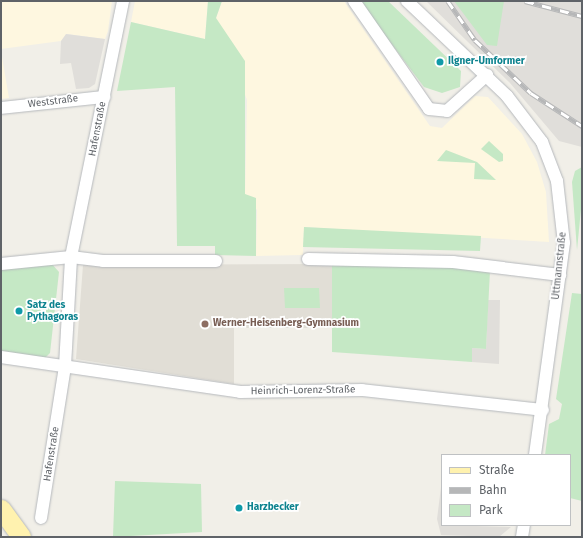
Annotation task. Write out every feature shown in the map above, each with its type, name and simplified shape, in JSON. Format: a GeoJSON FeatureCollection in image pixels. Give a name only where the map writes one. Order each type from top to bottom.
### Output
{"type":"FeatureCollection","features":[{"type":"Feature","properties":{"kind":"main road"},"geometry":{"type":"LineString","coordinates":[[1,509],[21,537]]}},
{"type":"Feature","properties":{"kind":"street","name":"Hafenstraße"},"geometry":{"type":"LineString","coordinates":[[42,518],[65,366],[71,257],[123,1]]}},
{"type":"Feature","properties":{"kind":"street"},"geometry":{"type":"LineString","coordinates":[[354,1],[429,109],[447,111],[487,75]]}},
{"type":"Feature","properties":{"kind":"street","name":"Uttmannstraße"},"geometry":{"type":"LineString","coordinates":[[407,1],[487,75],[532,128],[549,158],[563,211],[560,275],[543,410],[535,454]]}},
{"type":"Feature","properties":{"kind":"street","name":"Weststraße"},"geometry":{"type":"LineString","coordinates":[[1,108],[104,97]]}},
{"type":"Feature","properties":{"kind":"street"},"geometry":{"type":"LineString","coordinates":[[1,264],[71,257],[103,261],[216,261]]}},
{"type":"Feature","properties":{"kind":"street"},"geometry":{"type":"LineString","coordinates":[[308,259],[453,262],[560,275]]}},
{"type":"Feature","properties":{"kind":"street","name":"Heinrich-Lorenz-Straße"},"geometry":{"type":"LineString","coordinates":[[1,357],[240,392],[362,390],[543,410]]}},
{"type":"Feature","properties":{"kind":"street"},"geometry":{"type":"LineString","coordinates":[[522,537],[524,526]]}},
{"type":"Feature","properties":{"kind":"shaded area"},"geometry":{"type":"Polygon","coordinates":[[[1,1],[112,1],[108,31],[105,39],[67,34],[61,41],[1,49],[1,1]]]}},
{"type":"Feature","properties":{"kind":"shaded area"},"geometry":{"type":"Polygon","coordinates":[[[135,1],[208,1],[205,39],[131,22],[135,1]]]}},
{"type":"Feature","properties":{"kind":"shaded area"},"geometry":{"type":"Polygon","coordinates":[[[222,1],[344,1],[430,126],[442,128],[475,96],[488,97],[522,134],[537,162],[546,192],[549,242],[304,227],[303,255],[256,256],[257,210],[245,194],[247,100],[216,18],[222,1]]]}},
{"type":"Feature","properties":{"kind":"shaded area"},"geometry":{"type":"Polygon","coordinates":[[[426,1],[582,1],[582,147],[559,141],[510,83],[426,1]]]}},
{"type":"Feature","properties":{"kind":"shaded area"},"geometry":{"type":"Polygon","coordinates":[[[66,34],[105,39],[95,84],[89,88],[76,89],[71,63],[60,64],[61,41],[66,34]]]}},
{"type":"Feature","properties":{"kind":"shaded area"},"geometry":{"type":"Polygon","coordinates":[[[1,51],[9,98],[1,99],[1,51]]]}},
{"type":"Feature","properties":{"kind":"shaded area","name":"Werner-Heisenberg-Gymnasium"},"geometry":{"type":"Polygon","coordinates":[[[332,264],[332,328],[234,328],[234,384],[76,359],[83,265],[332,264]]]}},
{"type":"Feature","properties":{"kind":"shaded area"},"geometry":{"type":"Polygon","coordinates":[[[488,300],[500,300],[499,364],[472,362],[472,348],[486,349],[488,300]]]}},
{"type":"Feature","properties":{"kind":"shaded area"},"geometry":{"type":"Polygon","coordinates":[[[441,487],[441,526],[511,527],[499,537],[441,535],[437,519],[441,487]]]}},
{"type":"Feature","properties":{"kind":"green space"},"geometry":{"type":"Polygon","coordinates":[[[208,1],[222,1],[216,18],[245,61],[245,194],[256,198],[256,256],[215,255],[215,246],[177,246],[175,87],[117,91],[131,22],[205,39],[208,1]]]}},
{"type":"Feature","properties":{"kind":"green space"},"geometry":{"type":"Polygon","coordinates":[[[359,1],[388,1],[461,71],[460,87],[442,93],[424,87],[359,1]]]}},
{"type":"Feature","properties":{"kind":"green space"},"geometry":{"type":"Polygon","coordinates":[[[454,1],[504,1],[497,46],[487,45],[454,1]]]}},
{"type":"Feature","properties":{"kind":"green space"},"geometry":{"type":"Polygon","coordinates":[[[489,141],[503,154],[503,161],[499,162],[481,149],[489,141]]]}},
{"type":"Feature","properties":{"kind":"green space"},"geometry":{"type":"Polygon","coordinates":[[[446,150],[477,162],[496,180],[474,179],[475,163],[437,161],[446,150]]]}},
{"type":"Feature","properties":{"kind":"green space"},"geometry":{"type":"Polygon","coordinates":[[[582,167],[582,199],[577,250],[572,182],[575,171],[582,167]]]}},
{"type":"Feature","properties":{"kind":"green space"},"geometry":{"type":"Polygon","coordinates":[[[304,227],[481,236],[480,251],[303,247],[304,227]]]}},
{"type":"Feature","properties":{"kind":"green space"},"geometry":{"type":"Polygon","coordinates":[[[51,263],[59,272],[50,353],[45,358],[1,351],[1,270],[51,263]]]}},
{"type":"Feature","properties":{"kind":"green space"},"geometry":{"type":"Polygon","coordinates":[[[332,264],[412,264],[490,271],[486,349],[472,348],[472,362],[332,352],[332,264]]]}},
{"type":"Feature","properties":{"kind":"green space"},"geometry":{"type":"Polygon","coordinates":[[[284,288],[319,288],[320,308],[285,308],[284,288]]]}},
{"type":"Feature","properties":{"kind":"green space"},"geometry":{"type":"Polygon","coordinates":[[[572,293],[582,294],[582,501],[571,498],[571,454],[545,454],[549,424],[559,419],[562,404],[556,399],[572,293]]]}},
{"type":"Feature","properties":{"kind":"green space"},"geometry":{"type":"Polygon","coordinates":[[[115,481],[201,484],[202,532],[113,537],[115,481]]]}},
{"type":"Feature","properties":{"kind":"railway"},"geometry":{"type":"LineString","coordinates":[[448,1],[475,40],[531,93],[582,126]]}},
{"type":"Feature","properties":{"kind":"railway"},"geometry":{"type":"LineString","coordinates":[[525,1],[582,16]]}},
{"type":"Feature","properties":{"kind":"place","name":"Ilgner-Umformer"},"geometry":{"type":"Point","coordinates":[440,62]}},
{"type":"Feature","properties":{"kind":"place","name":"Satz des Pythagoras"},"geometry":{"type":"Point","coordinates":[19,311]}},
{"type":"Feature","properties":{"kind":"place","name":"Werner-Heisenberg-Gymnasium"},"geometry":{"type":"Point","coordinates":[205,324]}},
{"type":"Feature","properties":{"kind":"place","name":"Harzbecker"},"geometry":{"type":"Point","coordinates":[239,508]}}]}
